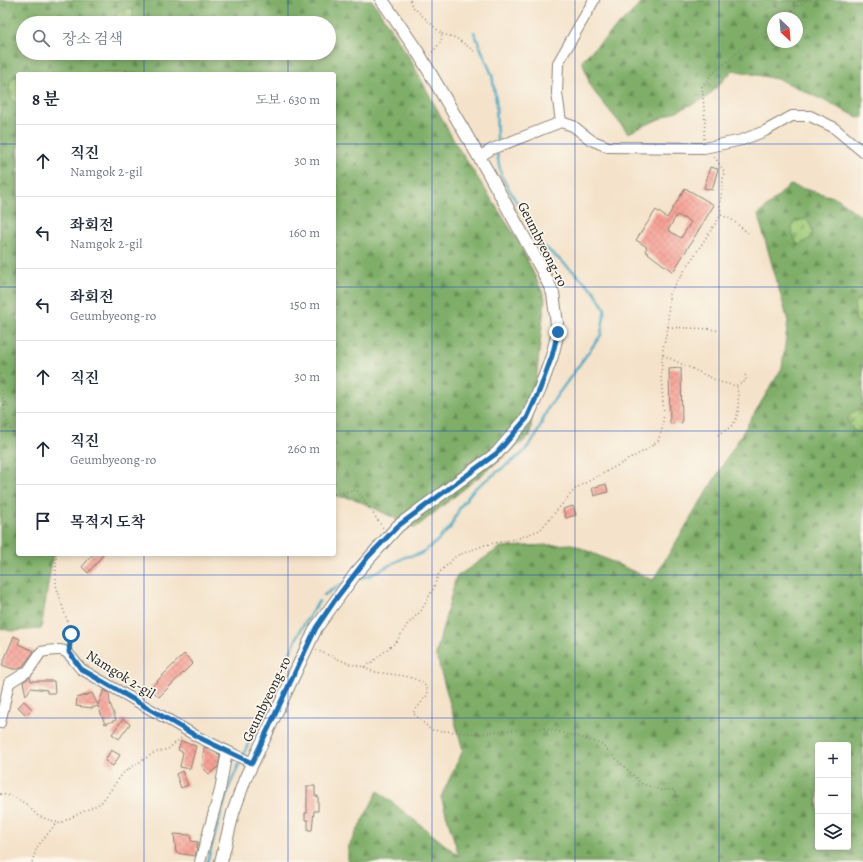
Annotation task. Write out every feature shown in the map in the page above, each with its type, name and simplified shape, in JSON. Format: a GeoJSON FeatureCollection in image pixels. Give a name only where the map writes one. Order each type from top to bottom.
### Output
{"type":"FeatureCollection","features":[{"type":"Feature","properties":{"kind":"street","name":"Geumbyeong-ro"},"geometry":{"type":"LineString","coordinates":[[221,862],[233,813],[250,762],[316,628],[356,573],[398,526],[497,453],[527,418],[540,389],[552,356],[558,332],[553,293],[541,268],[479,157],[423,62],[382,0]]}},
{"type":"Feature","properties":{"kind":"street"},"geometry":{"type":"LineString","coordinates":[[561,122],[557,94],[558,63],[594,0]]}},
{"type":"Feature","properties":{"kind":"street"},"geometry":{"type":"LineString","coordinates":[[479,157],[499,146],[561,122],[573,126],[591,140],[608,147],[704,148],[742,140],[765,131],[792,116],[810,116],[833,126],[863,152]]}},
{"type":"Feature","properties":{"kind":"street","name":"Namgok 2-gil"},"geometry":{"type":"LineString","coordinates":[[4,682],[28,671],[41,652],[57,649],[69,652],[81,669],[188,731],[250,762]]}},
{"type":"Feature","properties":{"kind":"street"},"geometry":{"type":"LineString","coordinates":[[0,723],[4,682]]}},
{"type":"Feature","properties":{"kind":"street"},"geometry":{"type":"LineString","coordinates":[[200,862],[230,752]]}},
{"type":"Feature","properties":{"kind":"path"},"geometry":{"type":"LineString","coordinates":[[410,0],[413,7],[442,34],[456,38],[474,51]]}},
{"type":"Feature","properties":{"kind":"path"},"geometry":{"type":"LineString","coordinates":[[790,12],[807,0]]}},
{"type":"Feature","properties":{"kind":"path"},"geometry":{"type":"LineString","coordinates":[[364,666],[397,641],[407,625],[421,611],[433,589],[439,573],[456,556],[486,545],[519,538],[540,530],[576,488],[646,450],[658,441],[662,429],[664,413],[661,378],[668,327],[669,294],[721,215],[724,172],[714,156],[704,148],[705,120],[702,86],[715,71],[742,48],[756,40],[767,31]]}},
{"type":"Feature","properties":{"kind":"path"},"geometry":{"type":"LineString","coordinates":[[423,62],[441,42],[442,34]]}},
{"type":"Feature","properties":{"kind":"path"},"geometry":{"type":"LineString","coordinates":[[721,215],[731,219],[748,233]]}},
{"type":"Feature","properties":{"kind":"path"},"geometry":{"type":"LineString","coordinates":[[668,327],[710,329],[719,331]]}},
{"type":"Feature","properties":{"kind":"path"},"geometry":{"type":"LineString","coordinates":[[663,355],[720,382],[737,385],[746,381],[745,373]]}},
{"type":"Feature","properties":{"kind":"path"},"geometry":{"type":"LineString","coordinates":[[0,374],[5,416],[16,439]]}},
{"type":"Feature","properties":{"kind":"path"},"geometry":{"type":"LineString","coordinates":[[718,435],[729,428],[736,420],[738,412],[737,385]]}},
{"type":"Feature","properties":{"kind":"path"},"geometry":{"type":"LineString","coordinates":[[336,494],[357,490],[373,516],[389,535]]}},
{"type":"Feature","properties":{"kind":"path"},"geometry":{"type":"LineString","coordinates":[[56,556],[56,584],[71,634],[69,652]]}},
{"type":"Feature","properties":{"kind":"path"},"geometry":{"type":"LineString","coordinates":[[308,646],[336,659],[364,666],[374,672],[408,677],[422,683],[428,691],[428,694],[413,713],[431,730],[481,734],[498,731],[545,728],[586,739],[601,744],[642,784],[661,790],[674,790],[678,806]]}},
{"type":"Feature","properties":{"kind":"path"},"geometry":{"type":"LineString","coordinates":[[32,862],[37,847],[54,826],[101,804],[124,772],[154,753],[174,745],[188,731]]}},
{"type":"Feature","properties":{"kind":"path"},"geometry":{"type":"LineString","coordinates":[[0,794],[12,796],[26,804],[38,816],[59,823]]}},
{"type":"Feature","properties":{"kind":"green space"},"geometry":{"type":"Polygon","coordinates":[[[0,0],[372,0],[409,57],[455,143],[519,242],[545,298],[530,436],[415,528],[355,499],[336,496],[336,72],[16,72],[16,556],[53,556],[41,629],[11,631],[0,628],[0,0]]]}},
{"type":"Feature","properties":{"kind":"green space"},"geometry":{"type":"Polygon","coordinates":[[[645,0],[863,0],[863,117],[860,118],[781,80],[733,70],[706,98],[628,133],[591,88],[582,60],[645,0]]]}},
{"type":"Feature","properties":{"kind":"green space"},"geometry":{"type":"Polygon","coordinates":[[[128,8],[133,9],[133,16],[116,16],[117,13],[128,8]]]}},
{"type":"Feature","properties":{"kind":"green space"},"geometry":{"type":"Polygon","coordinates":[[[16,77],[16,102],[13,102],[9,92],[11,79],[16,77]]]}},
{"type":"Feature","properties":{"kind":"green space"},"geometry":{"type":"Polygon","coordinates":[[[790,185],[837,198],[863,218],[863,862],[348,862],[348,848],[378,791],[459,856],[441,797],[463,750],[436,654],[456,577],[501,547],[572,544],[653,580],[782,368],[788,321],[758,215],[790,185]]]}},
{"type":"Feature","properties":{"kind":"green space"},"geometry":{"type":"Polygon","coordinates":[[[807,219],[813,231],[811,238],[798,245],[793,236],[792,228],[795,221],[807,219]]]}},
{"type":"Feature","properties":{"kind":"green space"},"geometry":{"type":"Polygon","coordinates":[[[863,295],[863,321],[861,323],[856,321],[854,303],[863,295]]]}},
{"type":"Feature","properties":{"kind":"green space"},"geometry":{"type":"Polygon","coordinates":[[[859,409],[863,412],[863,431],[858,432],[853,430],[848,420],[850,414],[859,409]]]}},
{"type":"Feature","properties":{"kind":"building"},"geometry":{"type":"Polygon","coordinates":[[[710,167],[718,169],[712,190],[704,188],[710,167]]]}},
{"type":"Feature","properties":{"kind":"building"},"geometry":{"type":"Polygon","coordinates":[[[685,188],[714,205],[673,272],[645,251],[647,247],[636,240],[656,210],[667,218],[685,188]],[[677,215],[668,230],[681,238],[691,222],[677,215]]]}},
{"type":"Feature","properties":{"kind":"building"},"geometry":{"type":"Polygon","coordinates":[[[681,368],[682,423],[670,424],[669,369],[681,368]]]}},
{"type":"Feature","properties":{"kind":"building"},"geometry":{"type":"Polygon","coordinates":[[[606,484],[608,492],[594,496],[592,488],[606,484]]]}},
{"type":"Feature","properties":{"kind":"building"},"geometry":{"type":"Polygon","coordinates":[[[573,506],[576,515],[566,518],[563,509],[573,506]]]}},
{"type":"Feature","properties":{"kind":"building"},"geometry":{"type":"Polygon","coordinates":[[[91,556],[102,556],[88,573],[82,567],[91,556]]]}},
{"type":"Feature","properties":{"kind":"building"},"geometry":{"type":"Polygon","coordinates":[[[14,636],[20,639],[18,644],[34,651],[19,669],[13,669],[2,665],[14,636]]]}},
{"type":"Feature","properties":{"kind":"building"},"geometry":{"type":"Polygon","coordinates":[[[184,654],[193,663],[159,697],[150,688],[184,654]]]}},
{"type":"Feature","properties":{"kind":"building"},"geometry":{"type":"Polygon","coordinates":[[[30,677],[31,681],[54,681],[55,693],[47,693],[47,690],[31,688],[26,696],[23,682],[30,677]]]}},
{"type":"Feature","properties":{"kind":"building"},"geometry":{"type":"Polygon","coordinates":[[[104,690],[109,693],[110,703],[116,720],[105,724],[98,706],[92,708],[76,706],[77,698],[92,693],[98,705],[104,690]]]}},
{"type":"Feature","properties":{"kind":"building"},"geometry":{"type":"Polygon","coordinates":[[[24,701],[32,709],[26,715],[18,707],[24,701]]]}},
{"type":"Feature","properties":{"kind":"building"},"geometry":{"type":"Polygon","coordinates":[[[123,719],[130,724],[119,739],[112,734],[123,719]]]}},
{"type":"Feature","properties":{"kind":"building"},"geometry":{"type":"Polygon","coordinates":[[[181,741],[196,746],[190,769],[180,767],[183,752],[178,750],[181,741]]]}},
{"type":"Feature","properties":{"kind":"building"},"geometry":{"type":"Polygon","coordinates":[[[204,747],[220,755],[218,767],[209,774],[202,767],[204,747]]]}},
{"type":"Feature","properties":{"kind":"building"},"geometry":{"type":"Polygon","coordinates":[[[111,750],[120,755],[113,766],[105,761],[111,750]]]}},
{"type":"Feature","properties":{"kind":"building"},"geometry":{"type":"Polygon","coordinates":[[[182,771],[188,785],[181,788],[176,774],[182,771]]]}},
{"type":"Feature","properties":{"kind":"building"},"geometry":{"type":"Polygon","coordinates":[[[307,786],[315,786],[315,796],[318,796],[318,811],[314,811],[312,830],[308,830],[308,820],[305,820],[305,813],[307,813],[307,786]]]}},
{"type":"Feature","properties":{"kind":"building"},"geometry":{"type":"Polygon","coordinates":[[[174,834],[191,835],[191,841],[198,842],[195,856],[176,853],[174,834]]]}},
{"type":"Feature","properties":{"kind":"waterway"},"geometry":{"type":"LineString","coordinates":[[474,32],[492,75],[496,100],[497,140]]}},
{"type":"Feature","properties":{"kind":"waterway"},"geometry":{"type":"LineString","coordinates":[[358,579],[371,575],[405,557],[420,554],[435,543],[450,528],[460,507],[474,489],[523,453],[536,436],[548,408],[601,335],[605,309],[594,291],[540,243],[501,175],[497,154]]}},
{"type":"Feature","properties":{"kind":"waterway"},"geometry":{"type":"LineString","coordinates":[[324,595],[343,583]]}},
{"type":"Feature","properties":{"kind":"waterway"},"geometry":{"type":"LineString","coordinates":[[243,755],[301,629],[319,601]]}},
{"type":"Feature","properties":{"kind":"waterway"},"geometry":{"type":"LineString","coordinates":[[207,862],[229,787],[241,760]]}},
{"type":"Feature","properties":{"kind":"route"},"geometry":{"type":"LineString","coordinates":[[71,634],[69,652],[81,669],[198,737],[252,763],[316,628],[335,600],[368,557],[398,526],[497,453],[527,418],[540,389],[552,356],[558,332]]}}]}
